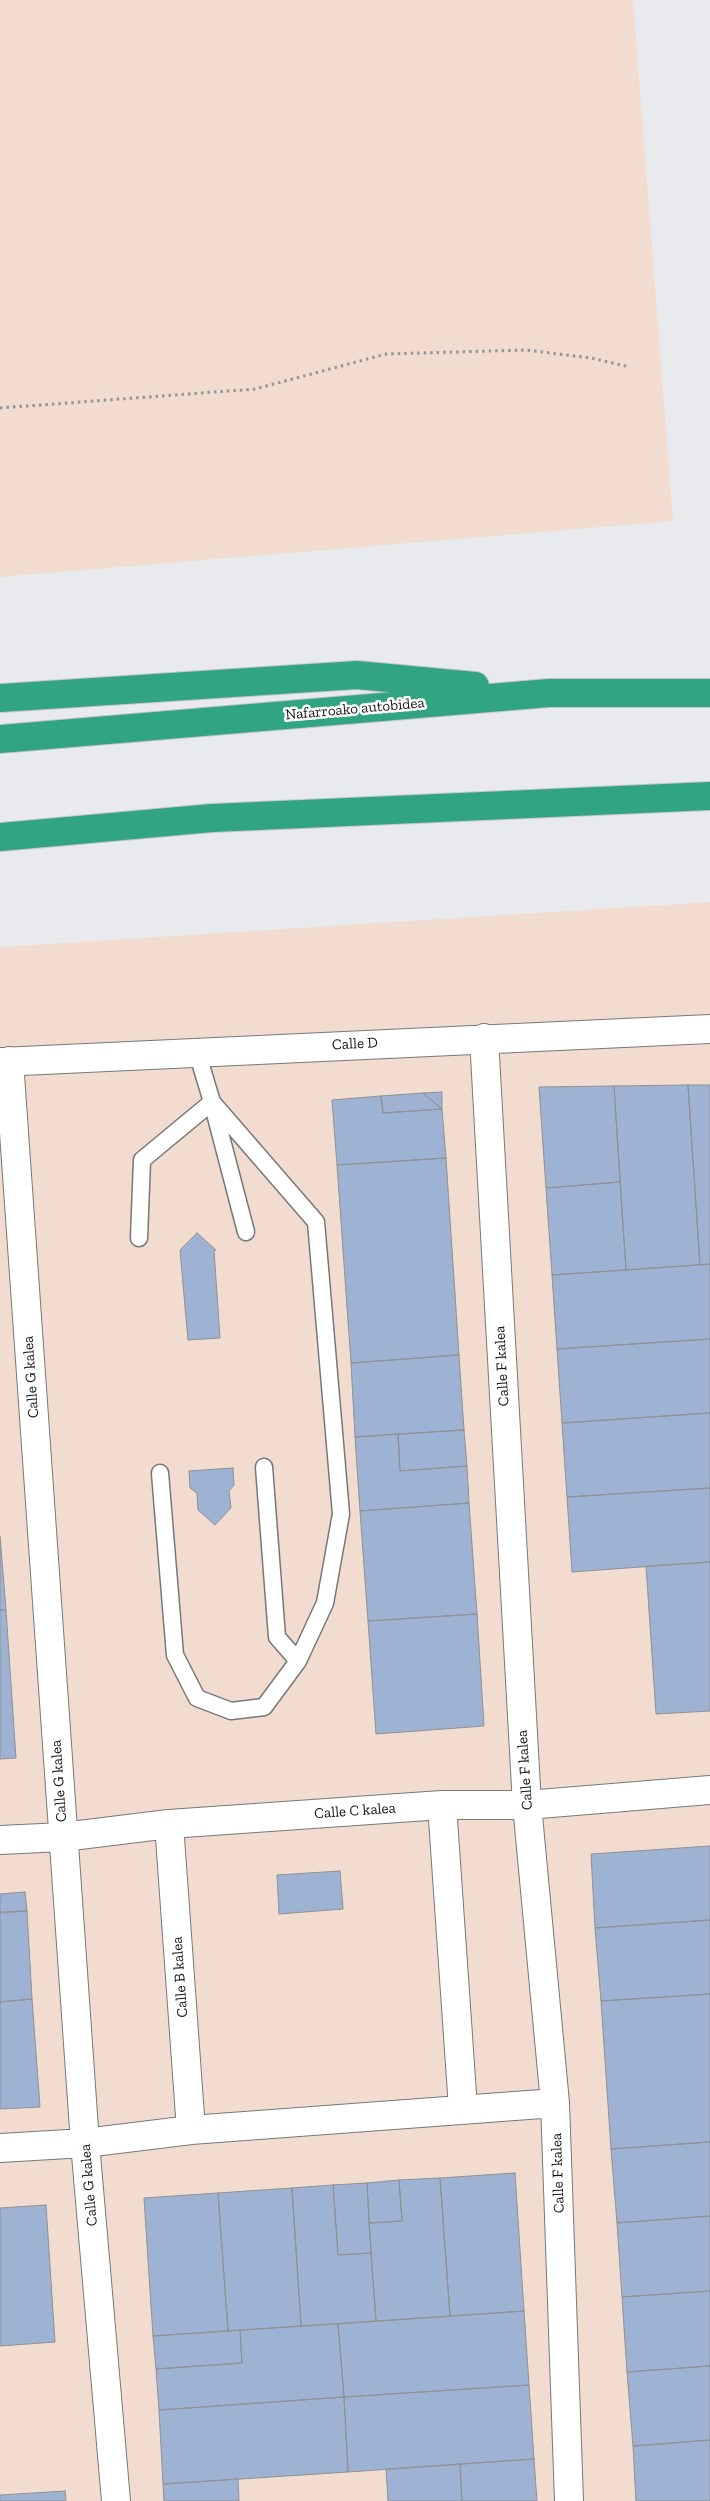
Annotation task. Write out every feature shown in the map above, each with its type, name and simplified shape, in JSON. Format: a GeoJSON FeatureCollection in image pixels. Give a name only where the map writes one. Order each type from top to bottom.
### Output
{"type":"FeatureCollection","features":[{"type":"Feature","properties":{"kind":"highway"},"geometry":{"type":"LineString","coordinates":[[0,698],[357,675],[549,693]]}},
{"type":"Feature","properties":{"kind":"highway","name":"Nafarroako autobidea"},"geometry":{"type":"LineString","coordinates":[[0,739],[549,693],[710,694]]}},
{"type":"Feature","properties":{"kind":"highway"},"geometry":{"type":"LineString","coordinates":[[0,837],[212,818],[710,796]]}},
{"type":"Feature","properties":{"kind":"street","name":"Calle D"},"geometry":{"type":"LineString","coordinates":[[4,1062],[484,1038],[710,1029]]}},
{"type":"Feature","properties":{"kind":"street","name":"Calle F kalea"},"geometry":{"type":"LineString","coordinates":[[484,1038],[527,1805],[555,2103],[569,2501]]}},
{"type":"Feature","properties":{"kind":"street","name":"Calle G kalea"},"geometry":{"type":"LineString","coordinates":[[4,1062],[85,2144],[116,2501]]}},
{"type":"Feature","properties":{"kind":"street","name":"Calle C kalea"},"geometry":{"type":"LineString","coordinates":[[0,1840],[63,1837],[169,1824],[442,1805],[527,1805],[710,1790]]}},
{"type":"Feature","properties":{"kind":"street"},"geometry":{"type":"LineString","coordinates":[[442,1805],[463,2108]]}},
{"type":"Feature","properties":{"kind":"street","name":"Calle B kalea"},"geometry":{"type":"LineString","coordinates":[[169,1824],[191,2130]]}},
{"type":"Feature","properties":{"kind":"street"},"geometry":{"type":"LineString","coordinates":[[0,2148],[85,2144],[191,2130],[463,2108],[555,2103]]}},
{"type":"Feature","properties":{"kind":"lane"},"geometry":{"type":"LineString","coordinates":[[197,1052],[246,1232]]}},
{"type":"Feature","properties":{"kind":"lane"},"geometry":{"type":"LineString","coordinates":[[139,1238],[142,1160],[212,1102]]}},
{"type":"Feature","properties":{"kind":"lane"},"geometry":{"type":"LineString","coordinates":[[160,1473],[175,1655],[197,1698],[230,1710],[264,1708],[298,1662],[325,1603],[341,1514],[316,1222],[212,1102]]}},
{"type":"Feature","properties":{"kind":"lane"},"geometry":{"type":"LineString","coordinates":[[264,1467],[276,1637],[298,1662]]}},
{"type":"Feature","properties":{"kind":"path"},"geometry":{"type":"LineString","coordinates":[[0,408],[255,389],[386,354],[526,350],[591,358],[630,367]]}},
{"type":"Feature","properties":{"kind":"shaded area"},"geometry":{"type":"Polygon","coordinates":[[[0,0],[633,0],[673,521],[0,577],[0,0]]]}},
{"type":"Feature","properties":{"kind":"shaded area"},"geometry":{"type":"Polygon","coordinates":[[[710,902],[710,2501],[0,2501],[0,947],[710,902]]]}},
{"type":"Feature","properties":{"kind":"building"},"geometry":{"type":"Polygon","coordinates":[[[688,1085],[710,1085],[710,1264],[700,1265],[688,1085]]]}},
{"type":"Feature","properties":{"kind":"building"},"geometry":{"type":"Polygon","coordinates":[[[688,1085],[700,1265],[626,1270],[614,1086],[688,1085]]]}},
{"type":"Feature","properties":{"kind":"building"},"geometry":{"type":"Polygon","coordinates":[[[614,1086],[620,1182],[546,1188],[539,1087],[614,1086]]]}},
{"type":"Feature","properties":{"kind":"building"},"geometry":{"type":"Polygon","coordinates":[[[442,1092],[442,1109],[423,1093],[442,1092]]]}},
{"type":"Feature","properties":{"kind":"building"},"geometry":{"type":"Polygon","coordinates":[[[423,1093],[442,1109],[383,1113],[381,1096],[423,1093]]]}},
{"type":"Feature","properties":{"kind":"building"},"geometry":{"type":"Polygon","coordinates":[[[381,1096],[383,1113],[442,1109],[446,1158],[337,1165],[332,1100],[381,1096]]]}},
{"type":"Feature","properties":{"kind":"building"},"geometry":{"type":"Polygon","coordinates":[[[446,1158],[459,1355],[351,1363],[337,1165],[446,1158]]]}},
{"type":"Feature","properties":{"kind":"building"},"geometry":{"type":"Polygon","coordinates":[[[620,1182],[626,1270],[552,1275],[546,1188],[620,1182]]]}},
{"type":"Feature","properties":{"kind":"building"},"geometry":{"type":"Polygon","coordinates":[[[197,1233],[216,1250],[214,1250],[220,1338],[188,1340],[180,1250],[197,1233]]]}},
{"type":"Feature","properties":{"kind":"building"},"geometry":{"type":"Polygon","coordinates":[[[710,1264],[710,1339],[557,1349],[552,1275],[710,1264]]]}},
{"type":"Feature","properties":{"kind":"building"},"geometry":{"type":"Polygon","coordinates":[[[710,1339],[710,1413],[562,1423],[557,1349],[710,1339]]]}},
{"type":"Feature","properties":{"kind":"building"},"geometry":{"type":"Polygon","coordinates":[[[459,1355],[464,1430],[355,1437],[351,1363],[459,1355]]]}},
{"type":"Feature","properties":{"kind":"building"},"geometry":{"type":"Polygon","coordinates":[[[710,1413],[710,1488],[567,1497],[562,1423],[710,1413]]]}},
{"type":"Feature","properties":{"kind":"building"},"geometry":{"type":"Polygon","coordinates":[[[464,1430],[467,1466],[400,1471],[398,1434],[464,1430]]]}},
{"type":"Feature","properties":{"kind":"building"},"geometry":{"type":"Polygon","coordinates":[[[398,1434],[400,1471],[467,1466],[469,1503],[360,1511],[355,1437],[398,1434]]]}},
{"type":"Feature","properties":{"kind":"building"},"geometry":{"type":"Polygon","coordinates":[[[233,1468],[234,1485],[229,1491],[231,1508],[215,1525],[198,1510],[197,1493],[190,1488],[189,1471],[233,1468]]]}},
{"type":"Feature","properties":{"kind":"building"},"geometry":{"type":"Polygon","coordinates":[[[710,1488],[710,1562],[572,1572],[567,1497],[710,1488]]]}},
{"type":"Feature","properties":{"kind":"building"},"geometry":{"type":"Polygon","coordinates":[[[469,1503],[477,1614],[368,1621],[360,1511],[469,1503]]]}},
{"type":"Feature","properties":{"kind":"building"},"geometry":{"type":"Polygon","coordinates":[[[0,1536],[6,1610],[0,1610],[0,1536]]]}},
{"type":"Feature","properties":{"kind":"building"},"geometry":{"type":"Polygon","coordinates":[[[710,1562],[710,1711],[656,1714],[646,1566],[710,1562]]]}},
{"type":"Feature","properties":{"kind":"building"},"geometry":{"type":"Polygon","coordinates":[[[0,1610],[6,1610],[16,1758],[0,1759],[0,1610]]]}},
{"type":"Feature","properties":{"kind":"building"},"geometry":{"type":"Polygon","coordinates":[[[477,1614],[484,1726],[376,1734],[368,1621],[477,1614]]]}},
{"type":"Feature","properties":{"kind":"building"},"geometry":{"type":"Polygon","coordinates":[[[710,1846],[710,1920],[595,1928],[591,1854],[710,1846]]]}},
{"type":"Feature","properties":{"kind":"building"},"geometry":{"type":"Polygon","coordinates":[[[340,1871],[343,1909],[279,1914],[277,1875],[340,1871]]]}},
{"type":"Feature","properties":{"kind":"building"},"geometry":{"type":"Polygon","coordinates":[[[25,1892],[27,1911],[0,1913],[0,1894],[25,1892]]]}},
{"type":"Feature","properties":{"kind":"building"},"geometry":{"type":"Polygon","coordinates":[[[27,1911],[32,1999],[0,2002],[0,1912],[27,1911]]]}},
{"type":"Feature","properties":{"kind":"building"},"geometry":{"type":"Polygon","coordinates":[[[710,1920],[710,1994],[601,2001],[595,1928],[710,1920]]]}},
{"type":"Feature","properties":{"kind":"building"},"geometry":{"type":"Polygon","coordinates":[[[710,1994],[710,2142],[611,2149],[601,2001],[710,1994]]]}},
{"type":"Feature","properties":{"kind":"building"},"geometry":{"type":"Polygon","coordinates":[[[32,1999],[40,2107],[0,2109],[0,2002],[32,1999]]]}},
{"type":"Feature","properties":{"kind":"building"},"geometry":{"type":"Polygon","coordinates":[[[710,2142],[710,2216],[617,2223],[611,2149],[710,2142]]]}},
{"type":"Feature","properties":{"kind":"building"},"geometry":{"type":"Polygon","coordinates":[[[515,2173],[524,2311],[450,2316],[440,2178],[515,2173]]]}},
{"type":"Feature","properties":{"kind":"building"},"geometry":{"type":"Polygon","coordinates":[[[440,2178],[450,2316],[376,2321],[369,2223],[402,2221],[399,2180],[440,2178]]]}},
{"type":"Feature","properties":{"kind":"building"},"geometry":{"type":"Polygon","coordinates":[[[399,2180],[402,2221],[369,2223],[367,2183],[399,2180]]]}},
{"type":"Feature","properties":{"kind":"building"},"geometry":{"type":"Polygon","coordinates":[[[367,2183],[371,2253],[338,2255],[333,2185],[367,2183]]]}},
{"type":"Feature","properties":{"kind":"building"},"geometry":{"type":"Polygon","coordinates":[[[333,2185],[338,2255],[371,2253],[376,2321],[301,2326],[292,2188],[333,2185]]]}},
{"type":"Feature","properties":{"kind":"building"},"geometry":{"type":"Polygon","coordinates":[[[292,2188],[301,2326],[228,2331],[218,2193],[292,2188]]]}},
{"type":"Feature","properties":{"kind":"building"},"geometry":{"type":"Polygon","coordinates":[[[218,2193],[228,2331],[153,2336],[144,2198],[218,2193]]]}},
{"type":"Feature","properties":{"kind":"building"},"geometry":{"type":"Polygon","coordinates":[[[46,2205],[55,2342],[0,2346],[0,2208],[46,2205]]]}},
{"type":"Feature","properties":{"kind":"building"},"geometry":{"type":"Polygon","coordinates":[[[710,2216],[710,2291],[622,2297],[617,2223],[710,2216]]]}},
{"type":"Feature","properties":{"kind":"building"},"geometry":{"type":"Polygon","coordinates":[[[710,2291],[710,2366],[627,2372],[622,2297],[710,2291]]]}},
{"type":"Feature","properties":{"kind":"building"},"geometry":{"type":"Polygon","coordinates":[[[524,2311],[529,2385],[344,2397],[338,2324],[524,2311]]]}},
{"type":"Feature","properties":{"kind":"building"},"geometry":{"type":"Polygon","coordinates":[[[338,2324],[344,2397],[159,2410],[156,2369],[242,2363],[240,2330],[338,2324]]]}},
{"type":"Feature","properties":{"kind":"building"},"geometry":{"type":"Polygon","coordinates":[[[240,2330],[242,2363],[156,2369],[153,2336],[240,2330]]]}},
{"type":"Feature","properties":{"kind":"building"},"geometry":{"type":"Polygon","coordinates":[[[710,2366],[710,2440],[633,2446],[627,2372],[710,2366]]]}},
{"type":"Feature","properties":{"kind":"building"},"geometry":{"type":"Polygon","coordinates":[[[529,2385],[534,2459],[348,2472],[344,2397],[529,2385]]]}},
{"type":"Feature","properties":{"kind":"building"},"geometry":{"type":"Polygon","coordinates":[[[344,2397],[348,2472],[163,2484],[159,2410],[344,2397]]]}},
{"type":"Feature","properties":{"kind":"building"},"geometry":{"type":"Polygon","coordinates":[[[710,2440],[710,2501],[636,2501],[633,2446],[710,2440]]]}},
{"type":"Feature","properties":{"kind":"building"},"geometry":{"type":"Polygon","coordinates":[[[534,2459],[537,2501],[462,2501],[460,2464],[534,2459]]]}},
{"type":"Feature","properties":{"kind":"building"},"geometry":{"type":"Polygon","coordinates":[[[460,2464],[462,2501],[388,2501],[386,2469],[460,2464]]]}},
{"type":"Feature","properties":{"kind":"building"},"geometry":{"type":"Polygon","coordinates":[[[238,2479],[239,2501],[164,2501],[163,2484],[238,2479]]]}},
{"type":"Feature","properties":{"kind":"building"},"geometry":{"type":"Polygon","coordinates":[[[65,2491],[66,2501],[0,2501],[0,2495],[65,2491]]]}}]}
